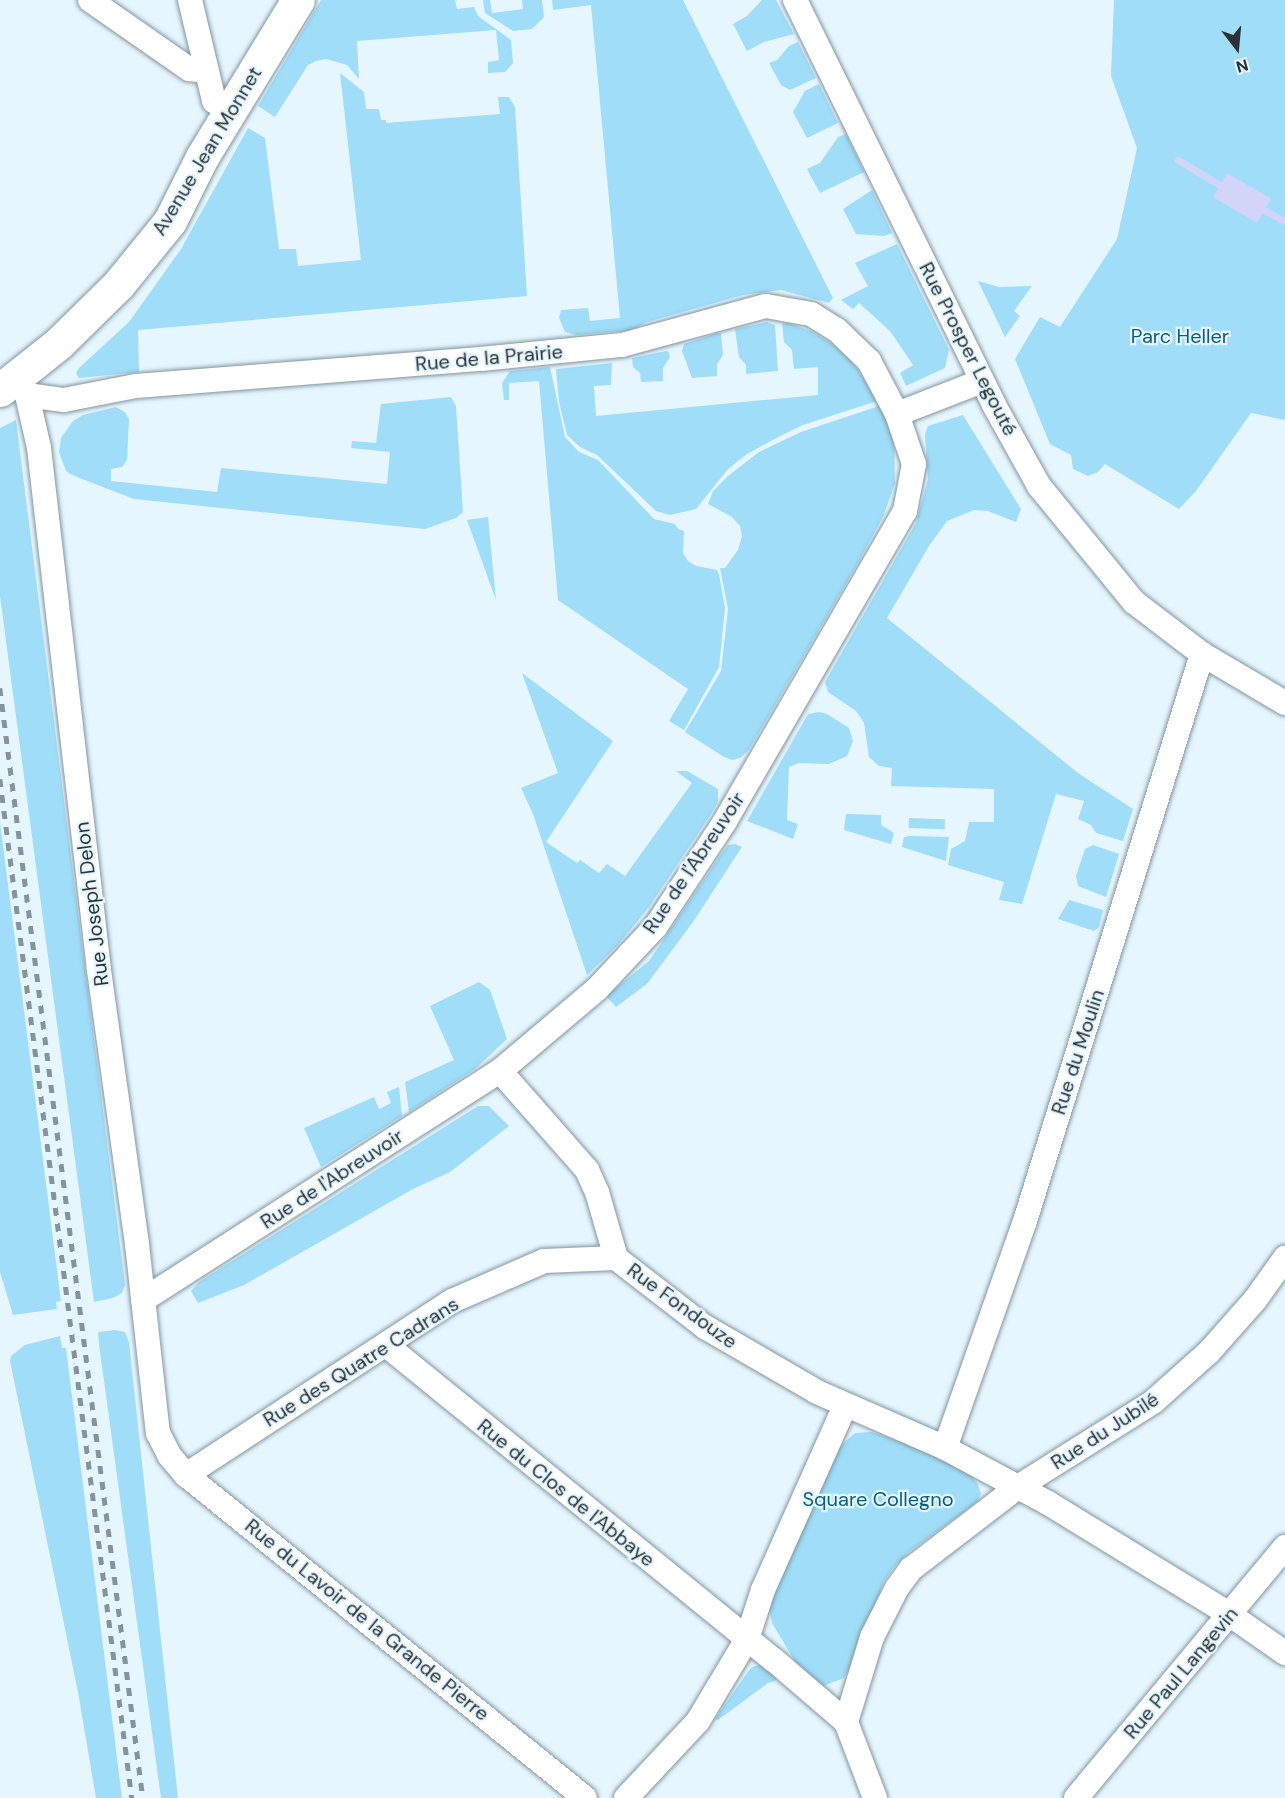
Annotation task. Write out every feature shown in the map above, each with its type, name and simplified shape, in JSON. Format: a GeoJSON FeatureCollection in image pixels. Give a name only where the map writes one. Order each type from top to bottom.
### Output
{"type":"FeatureCollection","features":[{"type":"Feature","properties":{"kind":"main road","name":"Avenue Jean Monnet"},"geometry":{"type":"LineString","coordinates":[[15,388],[118,285],[170,221],[202,157],[298,0]]}},
{"type":"Feature","properties":{"kind":"street"},"geometry":{"type":"LineString","coordinates":[[90,0],[189,69],[207,72]]}},
{"type":"Feature","properties":{"kind":"street"},"geometry":{"type":"LineString","coordinates":[[190,0],[214,101],[230,112]]}},
{"type":"Feature","properties":{"kind":"street","name":"Rue Prosper Legouté"},"geometry":{"type":"LineString","coordinates":[[795,0],[982,381],[1039,486],[1134,602],[1202,654],[1285,703]]}},
{"type":"Feature","properties":{"kind":"street","name":"Rue de la Prairie"},"geometry":{"type":"LineString","coordinates":[[15,388],[64,400],[136,386],[481,359],[622,345],[766,306],[811,314],[837,330],[869,361],[897,414]]}},
{"type":"Feature","properties":{"kind":"street"},"geometry":{"type":"LineString","coordinates":[[897,414],[982,381]]}},
{"type":"Feature","properties":{"kind":"street","name":"Rue Joseph Delon"},"geometry":{"type":"LineString","coordinates":[[15,388],[39,448],[99,970],[143,1300],[158,1433]]}},
{"type":"Feature","properties":{"kind":"street","name":"Rue de l'Abreuvoir"},"geometry":{"type":"LineString","coordinates":[[143,1300],[500,1071],[597,989],[656,926],[724,823],[905,511],[914,464],[897,414]]}},
{"type":"Feature","properties":{"kind":"street","name":"Rue du Moulin"},"geometry":{"type":"LineString","coordinates":[[945,1448],[1025,1221],[1202,654]]}},
{"type":"Feature","properties":{"kind":"street","name":"Rue Fondouze"},"geometry":{"type":"LineString","coordinates":[[500,1071],[587,1170],[597,1192],[616,1258],[705,1327],[817,1392],[945,1448]]}},
{"type":"Feature","properties":{"kind":"street","name":"Rue des Quatre Cadrans"},"geometry":{"type":"LineString","coordinates":[[186,1475],[452,1301],[544,1262],[616,1258]]}},
{"type":"Feature","properties":{"kind":"street","name":"Rue du Jubilé"},"geometry":{"type":"LineString","coordinates":[[846,1722],[872,1637],[897,1588],[911,1569],[1018,1487],[1153,1402],[1209,1353],[1255,1300],[1285,1258]]}},
{"type":"Feature","properties":{"kind":"street","name":"Rue du Clos de l'Abbaye"},"geometry":{"type":"LineString","coordinates":[[386,1345],[846,1722]]}},
{"type":"Feature","properties":{"kind":"street"},"geometry":{"type":"LineString","coordinates":[[626,1798],[698,1721],[747,1639],[763,1590],[845,1406]]}},
{"type":"Feature","properties":{"kind":"street","name":"Rue du Lavoir de la Grande Pierre"},"geometry":{"type":"LineString","coordinates":[[158,1433],[169,1455],[186,1475],[585,1798]]}},
{"type":"Feature","properties":{"kind":"street"},"geometry":{"type":"LineString","coordinates":[[945,1448],[1018,1487],[1229,1614],[1285,1653]]}},
{"type":"Feature","properties":{"kind":"street","name":"Rue Paul Langevin"},"geometry":{"type":"LineString","coordinates":[[1076,1798],[1285,1547]]}},
{"type":"Feature","properties":{"kind":"street"},"geometry":{"type":"LineString","coordinates":[[846,1722],[875,1798]]}},
{"type":"Feature","properties":{"kind":"green space"},"geometry":{"type":"Polygon","coordinates":[[[321,0],[455,0],[457,9],[474,7],[478,16],[511,40],[513,63],[505,72],[488,73],[488,62],[499,60],[496,30],[357,41],[359,79],[347,65],[326,59],[316,61],[308,65],[275,117],[258,106],[321,0]]]}},
{"type":"Feature","properties":{"kind":"green space"},"geometry":{"type":"Polygon","coordinates":[[[483,0],[490,0],[492,13],[523,9],[522,0],[542,0],[544,17],[532,29],[513,31],[485,13],[483,0]]]}},
{"type":"Feature","properties":{"kind":"green space"},"geometry":{"type":"Polygon","coordinates":[[[552,0],[683,0],[833,298],[829,303],[781,290],[743,295],[647,322],[631,330],[577,335],[565,332],[559,318],[561,310],[588,308],[590,321],[620,318],[591,5],[553,10],[552,0]]]}},
{"type":"Feature","properties":{"kind":"green space"},"geometry":{"type":"Polygon","coordinates":[[[762,0],[776,0],[794,34],[764,42],[747,51],[733,24],[747,16],[762,0]]]}},
{"type":"Feature","properties":{"kind":"green space","name":"Parc Heller"},"geometry":{"type":"Polygon","coordinates":[[[1114,0],[1285,0],[1285,420],[1251,413],[1196,491],[1179,509],[1105,464],[1098,472],[1088,476],[1073,469],[1071,455],[1050,444],[1015,359],[1040,317],[1060,327],[1117,239],[1137,148],[1111,76],[1114,0]]]}},
{"type":"Feature","properties":{"kind":"green space"},"geometry":{"type":"Polygon","coordinates":[[[798,42],[816,78],[790,90],[781,85],[769,63],[777,60],[789,46],[798,42]]]}},
{"type":"Feature","properties":{"kind":"green space"},"geometry":{"type":"Polygon","coordinates":[[[340,73],[364,92],[366,109],[379,109],[381,120],[386,120],[386,123],[500,114],[498,97],[509,97],[515,107],[527,296],[138,330],[139,372],[79,378],[76,373],[79,368],[129,322],[181,249],[248,128],[265,138],[279,249],[296,249],[298,266],[361,260],[340,73]]]}},
{"type":"Feature","properties":{"kind":"green space"},"geometry":{"type":"Polygon","coordinates":[[[819,84],[838,123],[807,138],[793,112],[805,91],[819,84]]]}},
{"type":"Feature","properties":{"kind":"green space"},"geometry":{"type":"Polygon","coordinates":[[[846,134],[864,172],[820,193],[807,169],[820,163],[838,137],[846,134]]]}},
{"type":"Feature","properties":{"kind":"green space"},"geometry":{"type":"Polygon","coordinates":[[[872,190],[892,233],[884,236],[856,234],[843,209],[872,190]]]}},
{"type":"Feature","properties":{"kind":"green space"},"geometry":{"type":"Polygon","coordinates":[[[897,244],[949,350],[945,368],[906,386],[900,373],[913,365],[890,331],[859,303],[853,309],[841,300],[868,286],[855,263],[897,244]]]}},
{"type":"Feature","properties":{"kind":"green space"},"geometry":{"type":"Polygon","coordinates":[[[978,281],[999,287],[1032,286],[1014,311],[1020,316],[1005,337],[978,281]]]}},
{"type":"Feature","properties":{"kind":"green space"},"geometry":{"type":"Polygon","coordinates":[[[767,322],[775,325],[778,371],[746,374],[746,365],[739,357],[735,329],[767,322]]]}},
{"type":"Feature","properties":{"kind":"green space"},"geometry":{"type":"Polygon","coordinates":[[[788,323],[811,331],[831,343],[852,362],[879,403],[874,402],[803,425],[747,454],[728,469],[696,509],[670,515],[656,511],[597,455],[580,447],[567,435],[559,402],[556,369],[612,363],[611,385],[594,386],[596,416],[818,395],[818,367],[794,369],[792,350],[784,342],[782,324],[788,323]]]}},
{"type":"Feature","properties":{"kind":"green space"},"geometry":{"type":"Polygon","coordinates":[[[721,334],[723,355],[717,364],[717,376],[692,378],[682,351],[684,344],[721,334]]]}},
{"type":"Feature","properties":{"kind":"green space"},"geometry":{"type":"Polygon","coordinates":[[[669,352],[670,357],[663,368],[663,381],[641,382],[640,373],[633,367],[632,358],[669,352]]]}},
{"type":"Feature","properties":{"kind":"green space"},"geometry":{"type":"Polygon","coordinates":[[[550,367],[565,437],[579,452],[598,460],[654,519],[675,524],[678,529],[684,531],[683,553],[688,561],[696,566],[717,570],[719,574],[725,608],[719,667],[684,730],[669,721],[688,689],[558,600],[539,381],[509,383],[509,400],[504,400],[502,383],[510,371],[550,367]]]}},
{"type":"Feature","properties":{"kind":"green space"},"geometry":{"type":"Polygon","coordinates":[[[451,397],[456,406],[463,512],[456,518],[425,529],[134,499],[72,475],[66,471],[59,452],[61,438],[73,421],[83,415],[116,407],[125,412],[129,419],[127,460],[122,467],[111,469],[111,481],[217,492],[221,468],[387,484],[390,452],[351,448],[352,441],[376,443],[381,404],[451,397]]]}},
{"type":"Feature","properties":{"kind":"green space"},"geometry":{"type":"Polygon","coordinates":[[[879,403],[894,433],[895,483],[883,517],[749,750],[740,758],[732,760],[724,757],[685,732],[721,671],[728,609],[720,568],[725,568],[738,550],[742,536],[740,526],[732,517],[708,504],[713,491],[759,452],[801,432],[876,407],[879,403]]]}},
{"type":"Feature","properties":{"kind":"green space"},"geometry":{"type":"Polygon","coordinates":[[[963,415],[1021,509],[1016,522],[988,511],[974,510],[947,521],[929,546],[887,618],[1078,773],[1133,809],[1123,841],[1096,833],[1091,825],[1078,819],[1084,801],[1056,794],[1022,904],[999,900],[1004,882],[948,865],[951,849],[965,841],[969,822],[994,822],[994,789],[891,786],[892,768],[879,766],[869,757],[864,723],[856,711],[828,692],[825,682],[916,523],[928,479],[925,434],[928,426],[963,415]]]}},
{"type":"Feature","properties":{"kind":"green space"},"geometry":{"type":"Polygon","coordinates":[[[16,420],[125,1285],[122,1293],[113,1298],[94,1302],[0,596],[0,428],[16,420]]]}},
{"type":"Feature","properties":{"kind":"green space"},"geometry":{"type":"Polygon","coordinates":[[[488,517],[496,600],[467,520],[488,517]]]}},
{"type":"Feature","properties":{"kind":"green space"},"geometry":{"type":"Polygon","coordinates":[[[522,673],[613,741],[546,842],[577,863],[580,860],[599,873],[607,864],[625,876],[692,783],[676,771],[687,771],[718,789],[718,802],[711,814],[649,907],[617,946],[587,975],[533,814],[521,788],[558,773],[522,673]]]}},
{"type":"Feature","properties":{"kind":"green space"},"geometry":{"type":"Polygon","coordinates":[[[819,712],[827,714],[849,728],[853,741],[847,756],[829,764],[799,763],[789,767],[787,820],[798,824],[793,839],[747,821],[808,714],[819,712]]]}},
{"type":"Feature","properties":{"kind":"green space"},"geometry":{"type":"Polygon","coordinates":[[[846,814],[881,815],[881,825],[894,833],[891,844],[844,830],[846,814]]]}},
{"type":"Feature","properties":{"kind":"green space"},"geometry":{"type":"Polygon","coordinates":[[[909,818],[945,819],[945,829],[909,828],[909,818]]]}},
{"type":"Feature","properties":{"kind":"green space"},"geometry":{"type":"Polygon","coordinates":[[[0,822],[61,1301],[56,1302],[57,1309],[13,1315],[0,1272],[0,822]]]}},
{"type":"Feature","properties":{"kind":"green space"},"geometry":{"type":"Polygon","coordinates":[[[904,837],[949,837],[946,861],[902,847],[904,837]]]}},
{"type":"Feature","properties":{"kind":"green space"},"geometry":{"type":"Polygon","coordinates":[[[735,844],[742,847],[693,922],[647,984],[616,1007],[606,996],[649,961],[724,850],[728,845],[735,844]]]}},
{"type":"Feature","properties":{"kind":"green space"},"geometry":{"type":"Polygon","coordinates":[[[1093,845],[1119,854],[1106,897],[1078,886],[1076,876],[1085,849],[1093,845]]]}},
{"type":"Feature","properties":{"kind":"green space"},"geometry":{"type":"Polygon","coordinates":[[[1069,900],[1103,910],[1099,927],[1094,931],[1058,919],[1069,900]]]}},
{"type":"Feature","properties":{"kind":"green space"},"geometry":{"type":"Polygon","coordinates":[[[479,982],[490,990],[507,1039],[475,1069],[409,1112],[405,1082],[454,1060],[430,1006],[479,982]]]}},
{"type":"Feature","properties":{"kind":"green space"},"geometry":{"type":"Polygon","coordinates":[[[399,1087],[402,1116],[321,1167],[304,1128],[374,1097],[379,1109],[391,1103],[387,1092],[399,1087]]]}},
{"type":"Feature","properties":{"kind":"green space"},"geometry":{"type":"Polygon","coordinates":[[[478,1106],[489,1106],[509,1126],[450,1172],[413,1189],[244,1285],[198,1303],[191,1291],[199,1282],[478,1106]]]}},
{"type":"Feature","properties":{"kind":"green space"},"geometry":{"type":"Polygon","coordinates":[[[115,1330],[125,1332],[129,1342],[178,1798],[161,1798],[99,1344],[98,1332],[115,1330]]]}},
{"type":"Feature","properties":{"kind":"green space"},"geometry":{"type":"Polygon","coordinates":[[[60,1336],[62,1348],[66,1348],[122,1798],[96,1798],[78,1692],[10,1361],[11,1356],[25,1345],[60,1336]]]}},
{"type":"Feature","properties":{"kind":"green space","name":"Square Collegno"},"geometry":{"type":"Polygon","coordinates":[[[872,1432],[927,1451],[970,1475],[978,1484],[981,1494],[977,1502],[909,1552],[894,1567],[884,1581],[854,1660],[844,1678],[818,1688],[800,1670],[772,1623],[769,1607],[773,1591],[839,1447],[855,1433],[872,1432]]]}},
{"type":"Feature","properties":{"kind":"green space"},"geometry":{"type":"Polygon","coordinates":[[[764,1664],[778,1676],[775,1681],[768,1683],[718,1720],[715,1719],[752,1667],[764,1664]]]}},
{"type":"Feature","properties":{"kind":"shaded area"},"geometry":{"type":"Polygon","coordinates":[[[1227,173],[1271,198],[1257,223],[1213,197],[1227,173]]]}},
{"type":"Feature","properties":{"kind":"waterway"},"geometry":{"type":"LineString","coordinates":[[1178,160],[1220,185]]}},
{"type":"Feature","properties":{"kind":"waterway"},"geometry":{"type":"LineString","coordinates":[[1264,210],[1285,221]]}},
{"type":"Feature","properties":{"kind":"railway"},"geometry":{"type":"LineString","coordinates":[[0,688],[143,1798]]}},
{"type":"Feature","properties":{"kind":"railway"},"geometry":{"type":"LineString","coordinates":[[0,779],[132,1798]]}}]}
